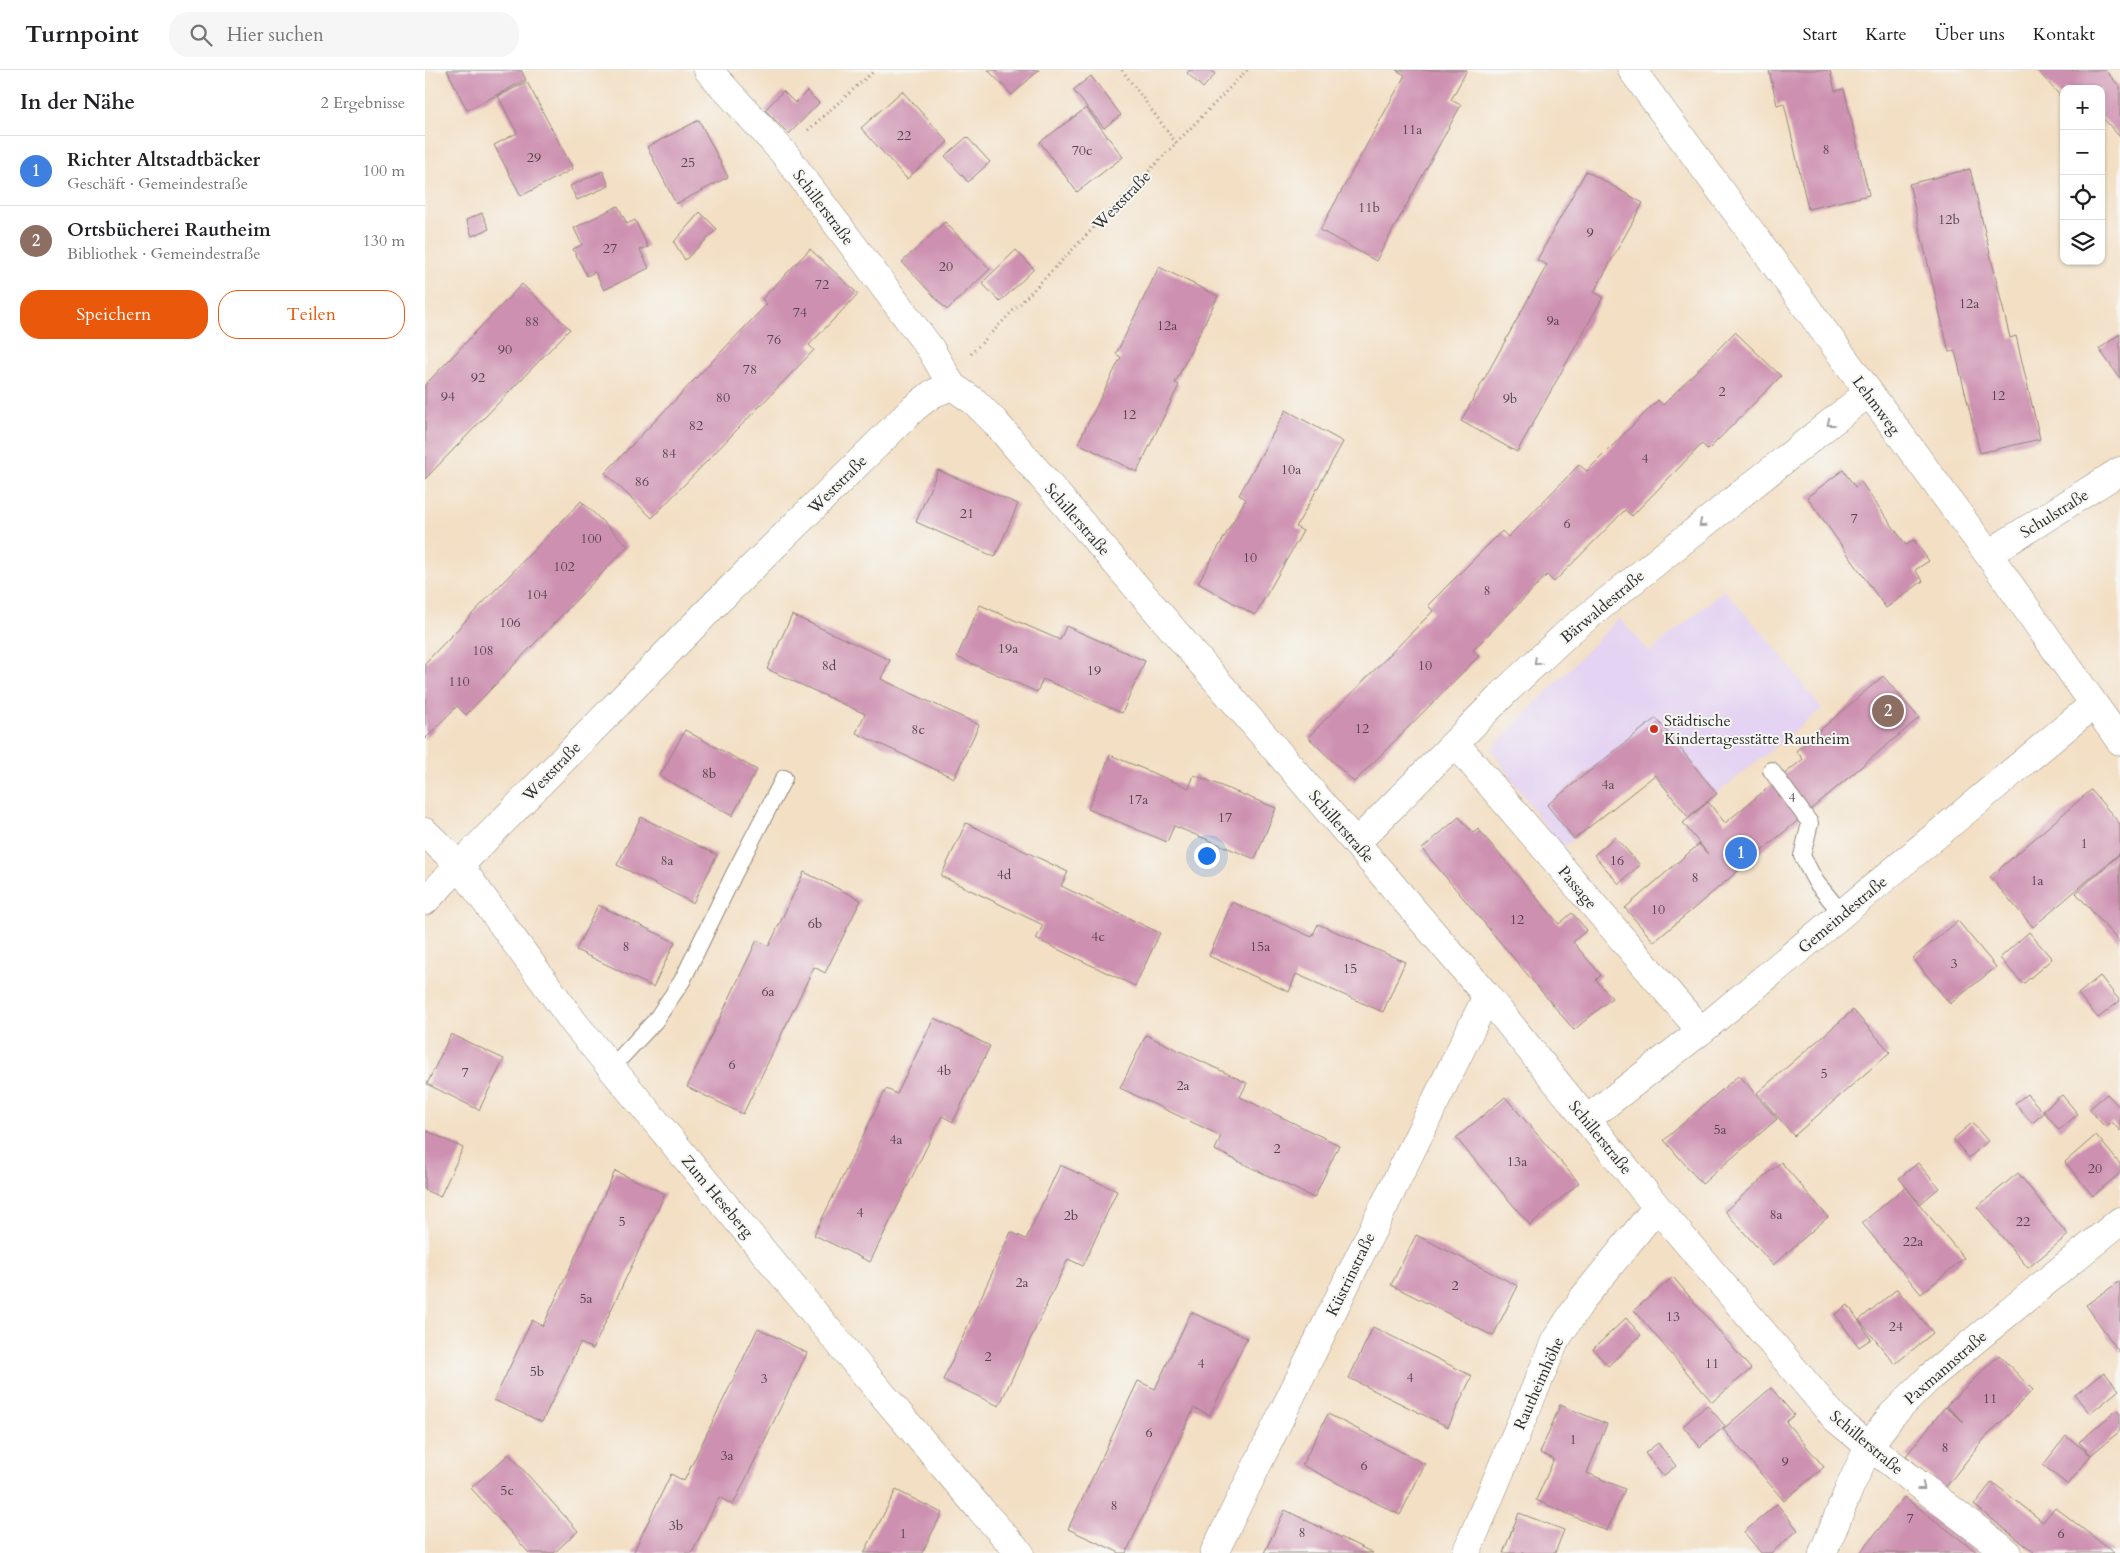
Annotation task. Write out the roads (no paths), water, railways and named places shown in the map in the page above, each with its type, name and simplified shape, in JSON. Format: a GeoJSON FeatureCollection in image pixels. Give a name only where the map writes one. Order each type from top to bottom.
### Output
{"type":"FeatureCollection","features":[{"type":"Feature","properties":{"kind":"street","name":"Schillerstraße"},"geometry":{"type":"LineString","coordinates":[[708,70],[783,152],[929,348],[952,386],[975,402],[995,422],[1487,996],[1657,1206],[1837,1418],[1869,1446],[2008,1553]]}},
{"type":"Feature","properties":{"kind":"street","name":"Lehmweg"},"geometry":{"type":"LineString","coordinates":[[1632,70],[1988,554],[2120,741]]}},
{"type":"Feature","properties":{"kind":"street","name":"Weststraße"},"geometry":{"type":"LineString","coordinates":[[425,900],[709,610],[914,408],[932,394],[952,386]]}},
{"type":"Feature","properties":{"kind":"street","name":"Bärwaldestraße"},"geometry":{"type":"LineString","coordinates":[[1356,843],[1571,630],[1868,393]]}},
{"type":"Feature","properties":{"kind":"street","name":"Schulstraße"},"geometry":{"type":"LineString","coordinates":[[1988,554],[2120,471]]}},
{"type":"Feature","properties":{"kind":"street","name":"Gemeindestraße"},"geometry":{"type":"LineString","coordinates":[[1587,1119],[1701,1031],[2094,704]]}},
{"type":"Feature","properties":{"kind":"street","name":"Passage"},"geometry":{"type":"LineString","coordinates":[[1455,743],[1701,1031]]}},
{"type":"Feature","properties":{"kind":"street","name":"Zum Heseberg"},"geometry":{"type":"LineString","coordinates":[[425,832],[459,865],[575,1024],[611,1068],[854,1361],[1020,1553]]}},
{"type":"Feature","properties":{"kind":"street","name":"Küstrinstraße"},"geometry":{"type":"LineString","coordinates":[[1214,1553],[1487,996]]}},
{"type":"Feature","properties":{"kind":"street","name":"Rautheimhöhe"},"geometry":{"type":"LineString","coordinates":[[1466,1553],[1555,1340],[1584,1297],[1657,1206]]}},
{"type":"Feature","properties":{"kind":"street","name":"Paxmannstraße"},"geometry":{"type":"LineString","coordinates":[[1823,1553],[1869,1446],[1892,1414],[1930,1378],[2120,1221]]}},
{"type":"Feature","properties":{"kind":"lane"},"geometry":{"type":"LineString","coordinates":[[1771,770],[1811,823],[1802,856],[1816,882],[1842,914]]}},
{"type":"Feature","properties":{"kind":"lane"},"geometry":{"type":"LineString","coordinates":[[611,1068],[655,1021],[683,981],[734,874],[784,778]]}},
{"type":"Feature","properties":{"kind":"place","name":"Ortsbücherei Rautheim"},"geometry":{"type":"Point","coordinates":[1888,711]}},
{"type":"Feature","properties":{"kind":"place","name":"Städtische Kindertagesstätte Rautheim"},"geometry":{"type":"Point","coordinates":[1654,729]}},
{"type":"Feature","properties":{"kind":"place","name":"Richter Altstadtbäcker"},"geometry":{"type":"Point","coordinates":[1741,853]}}]}
